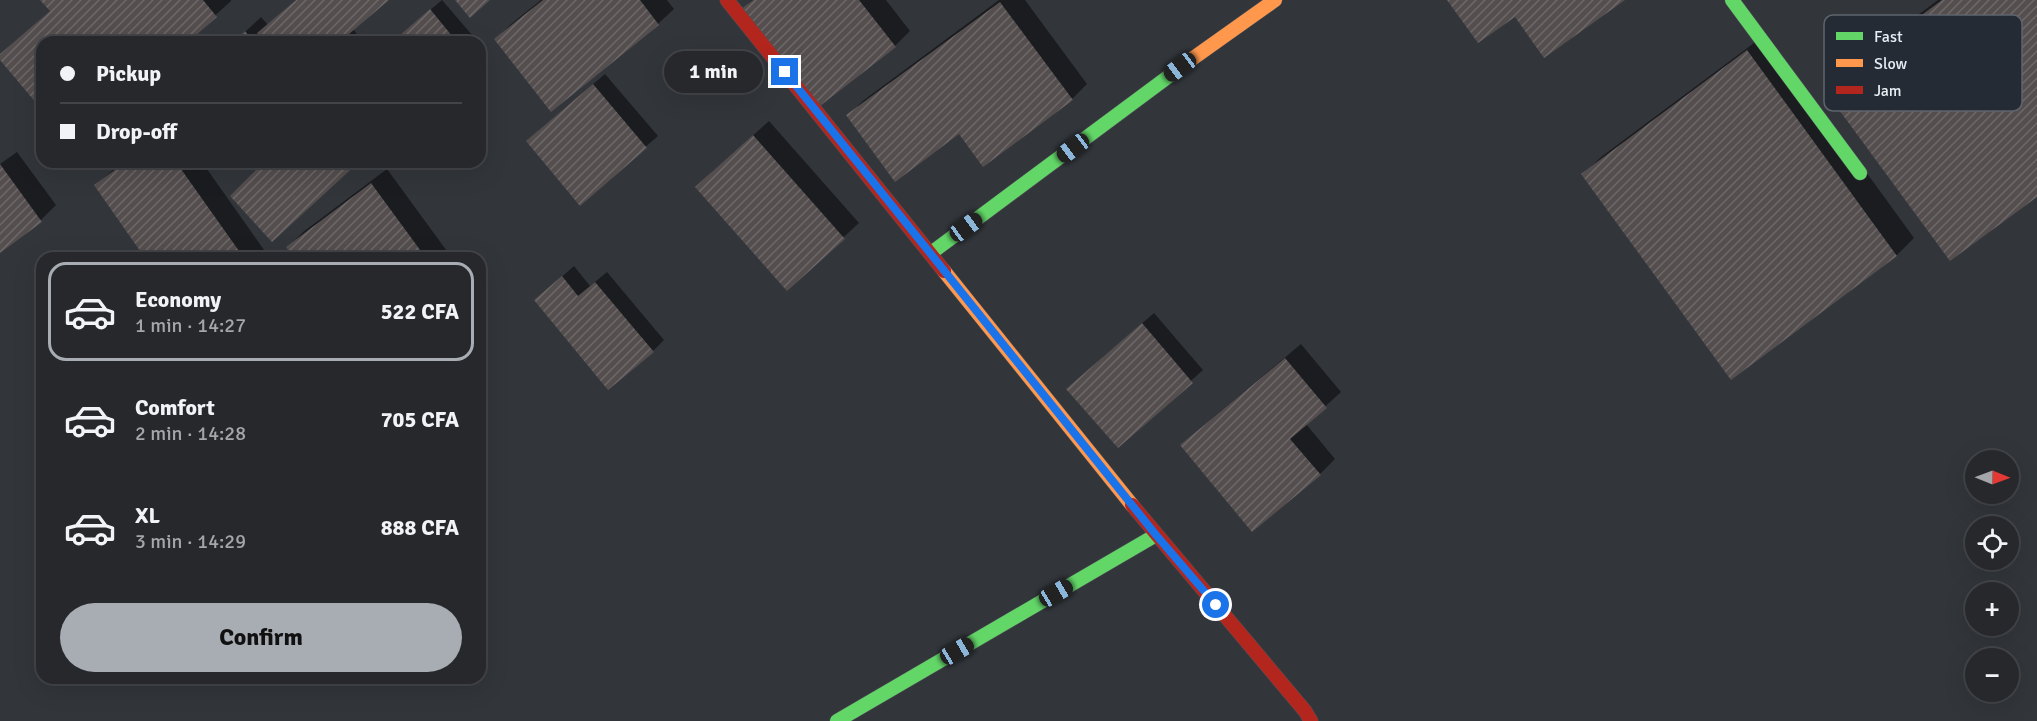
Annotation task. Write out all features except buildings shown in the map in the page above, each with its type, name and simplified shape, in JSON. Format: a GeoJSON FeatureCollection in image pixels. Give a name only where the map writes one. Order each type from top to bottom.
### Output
{"type":"FeatureCollection","features":[{"type":"Feature","properties":{"kind":"street"},"geometry":{"type":"LineString","coordinates":[[727,0],[1156,535],[1311,721]]}},
{"type":"Feature","properties":{"kind":"street"},"geometry":{"type":"LineString","coordinates":[[931,254],[1180,67],[1275,0]]}},
{"type":"Feature","properties":{"kind":"street"},"geometry":{"type":"LineString","coordinates":[[1732,0],[1860,173]]}},
{"type":"Feature","properties":{"kind":"street"},"geometry":{"type":"LineString","coordinates":[[837,721],[1156,535]]}},
{"type":"Feature","properties":{"kind":"traffic: fast"},"geometry":{"type":"LineString","coordinates":[[1732,0],[1860,173]]}},
{"type":"Feature","properties":{"kind":"traffic: fast"},"geometry":{"type":"LineString","coordinates":[[931,253],[1192,59]]}},
{"type":"Feature","properties":{"kind":"traffic: fast"},"geometry":{"type":"LineString","coordinates":[[837,721],[1156,535]]}},
{"type":"Feature","properties":{"kind":"traffic: slow"},"geometry":{"type":"LineString","coordinates":[[1192,59],[1275,0]]}},
{"type":"Feature","properties":{"kind":"traffic: slow"},"geometry":{"type":"LineString","coordinates":[[944,271],[1132,505]]}},
{"type":"Feature","properties":{"kind":"traffic: jam"},"geometry":{"type":"LineString","coordinates":[[727,0],[944,271]]}},
{"type":"Feature","properties":{"kind":"traffic: jam"},"geometry":{"type":"LineString","coordinates":[[1132,505],[1311,721]]}},
{"type":"Feature","properties":{"kind":"route"},"geometry":{"type":"LineString","coordinates":[[785,72],[1156,535],[1216,605]]}}]}
